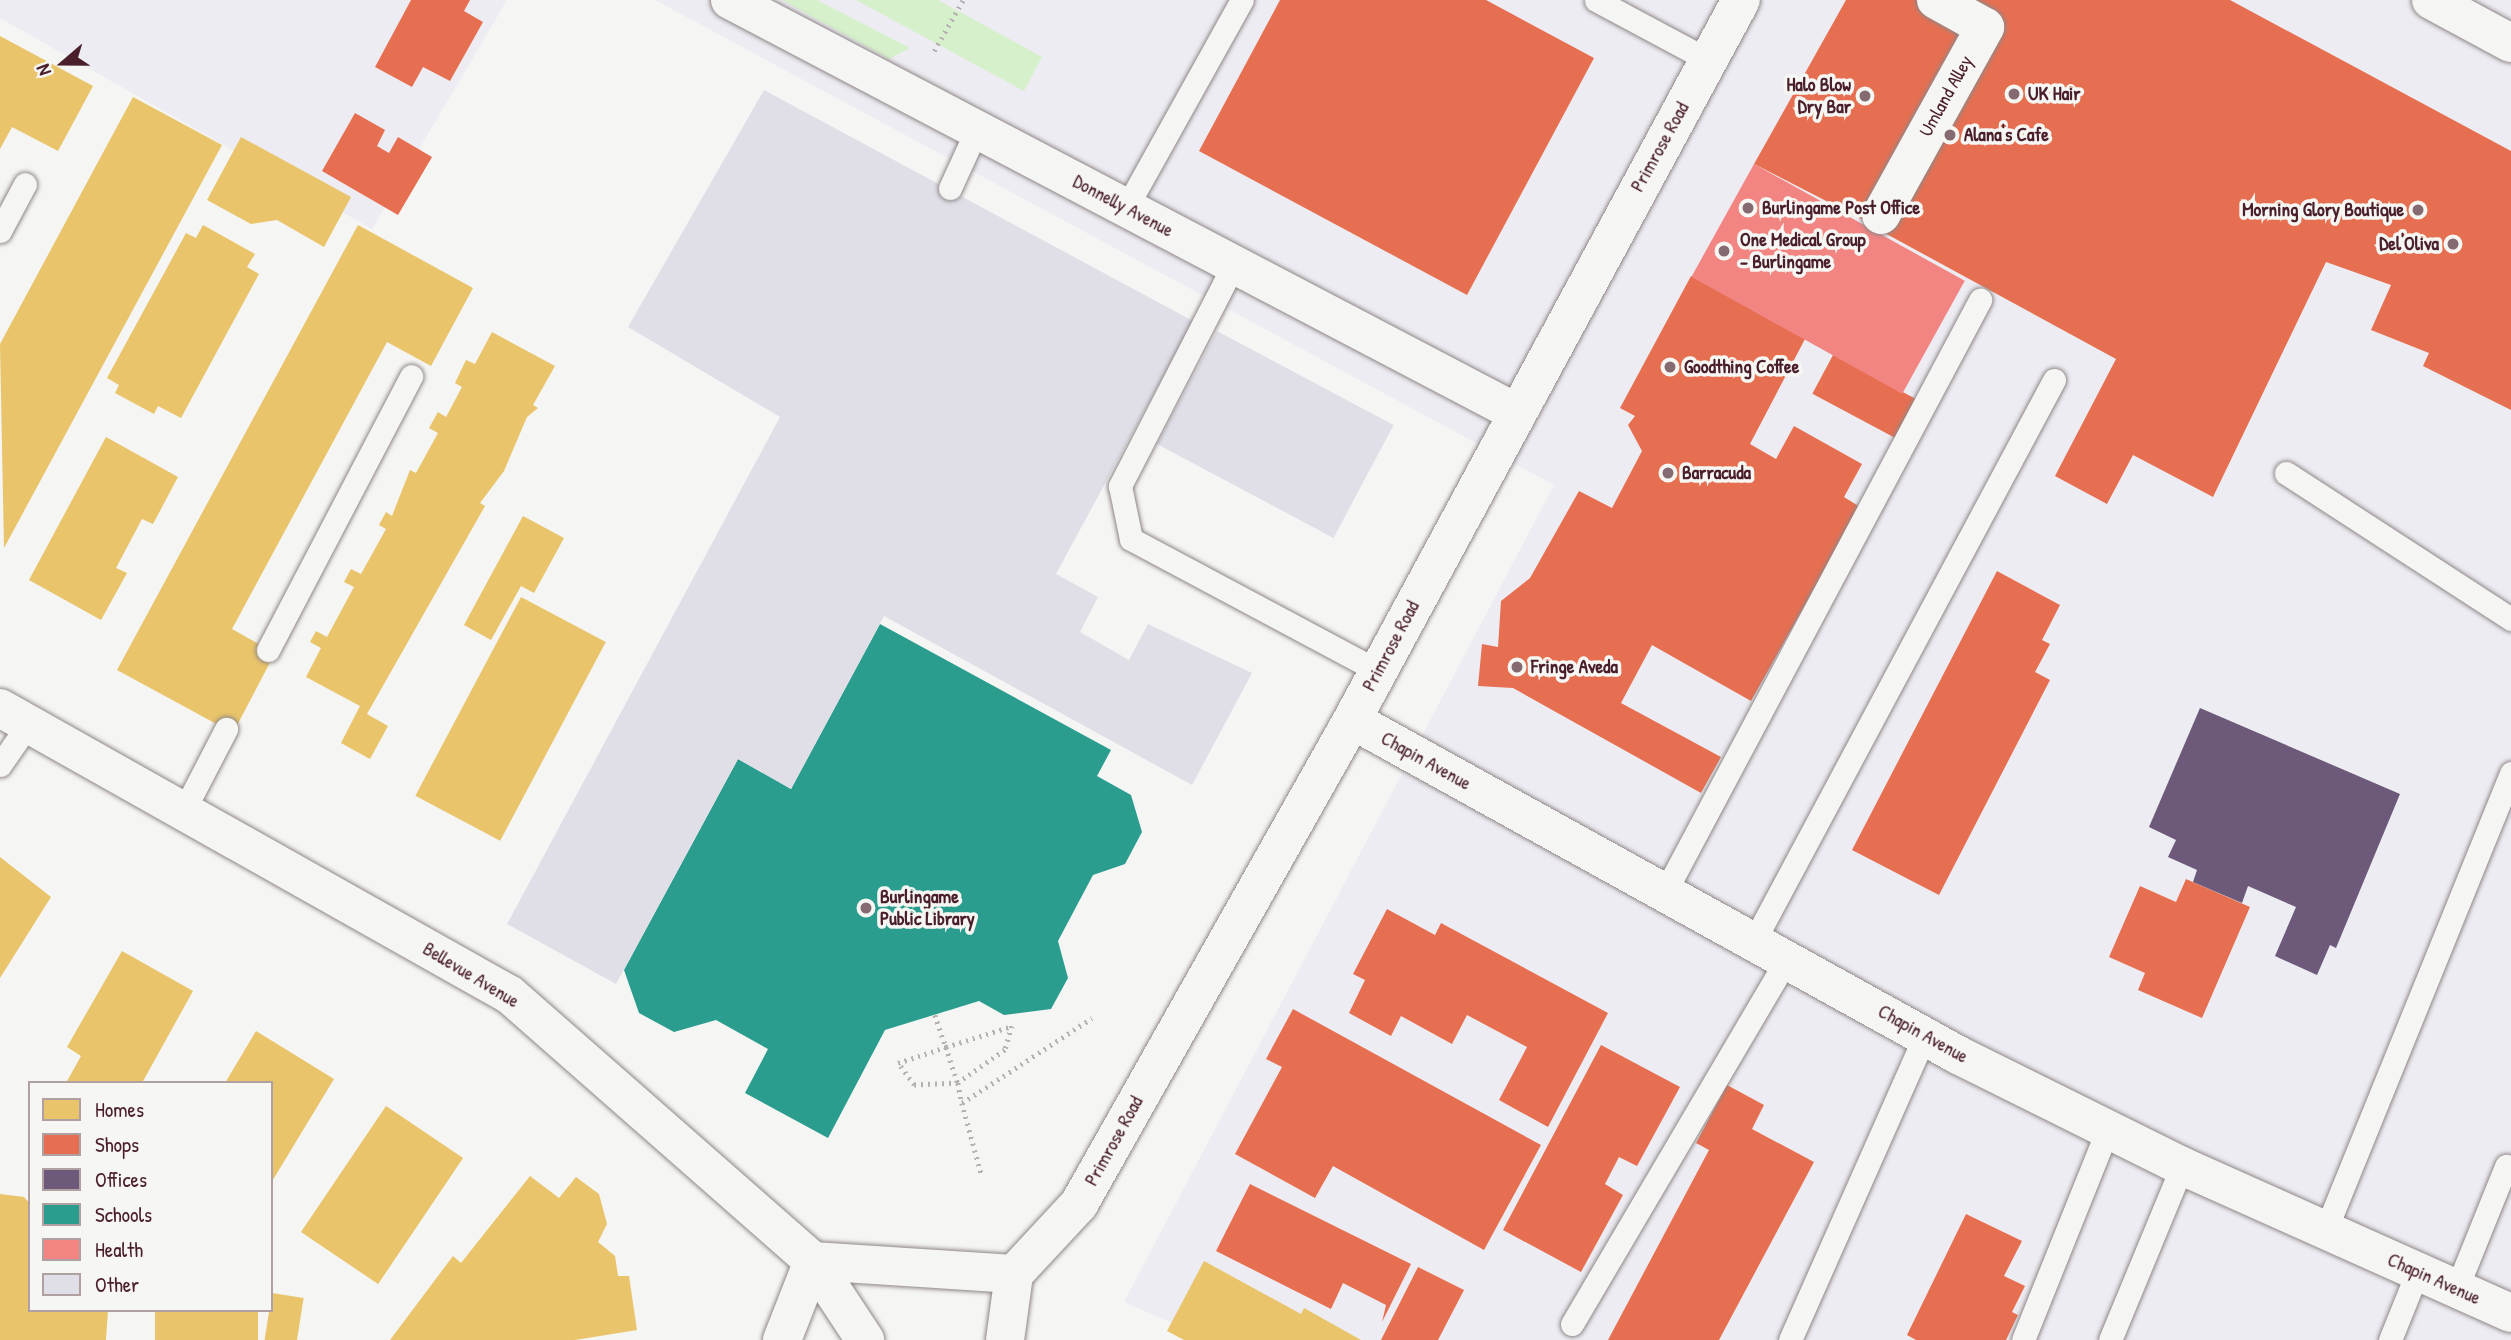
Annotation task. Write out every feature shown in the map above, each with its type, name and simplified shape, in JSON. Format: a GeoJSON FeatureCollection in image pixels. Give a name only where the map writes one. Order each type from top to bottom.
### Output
{"type":"FeatureCollection","features":[{"type":"Feature","properties":{"kind":"street","name":"Donnelly Avenue"},"geometry":{"type":"LineString","coordinates":[[730,0],[1515,412]]}},
{"type":"Feature","properties":{"kind":"street","name":"Primrose Road"},"geometry":{"type":"LineString","coordinates":[[1014,1274],[1079,1204],[1352,720],[1515,412],[1741,0]]}},
{"type":"Feature","properties":{"kind":"street","name":"Umland Alley"},"geometry":{"type":"LineString","coordinates":[[1881,215],[1985,27],[1936,0]]}},
{"type":"Feature","properties":{"kind":"street"},"geometry":{"type":"LineString","coordinates":[[2431,0],[2511,44]]}},
{"type":"Feature","properties":{"kind":"street","name":"Bellevue Avenue"},"geometry":{"type":"LineString","coordinates":[[14,717],[182,814],[510,995],[813,1261],[865,1340]]}},
{"type":"Feature","properties":{"kind":"street","name":"Chapin Avenue"},"geometry":{"type":"LineString","coordinates":[[1352,720],[1788,957],[1925,1036],[2182,1166],[2511,1313]]}},
{"type":"Feature","properties":{"kind":"street"},"geometry":{"type":"LineString","coordinates":[[782,1340],[813,1261],[1014,1274],[1005,1340]]}},
{"type":"Feature","properties":{"kind":"lane"},"geometry":{"type":"LineString","coordinates":[[1126,208],[1242,0]]}},
{"type":"Feature","properties":{"kind":"lane"},"geometry":{"type":"LineString","coordinates":[[1596,0],[1708,60]]}},
{"type":"Feature","properties":{"kind":"lane"},"geometry":{"type":"LineString","coordinates":[[950,188],[977,129]]}},
{"type":"Feature","properties":{"kind":"lane"},"geometry":{"type":"LineString","coordinates":[[0,231],[25,184]]}},
{"type":"Feature","properties":{"kind":"lane"},"geometry":{"type":"LineString","coordinates":[[1234,264],[1120,486],[1131,539],[1378,671]]}},
{"type":"Feature","properties":{"kind":"lane"},"geometry":{"type":"LineString","coordinates":[[1665,892],[1980,299]]}},
{"type":"Feature","properties":{"kind":"lane"},"geometry":{"type":"LineString","coordinates":[[268,650],[411,376]]}},
{"type":"Feature","properties":{"kind":"lane"},"geometry":{"type":"LineString","coordinates":[[1755,939],[2054,380]]}},
{"type":"Feature","properties":{"kind":"lane"},"geometry":{"type":"LineString","coordinates":[[2286,472],[2511,619]]}},
{"type":"Feature","properties":{"kind":"lane"},"geometry":{"type":"LineString","coordinates":[[0,765],[14,717]]}},
{"type":"Feature","properties":{"kind":"lane"},"geometry":{"type":"LineString","coordinates":[[182,814],[226,729]]}},
{"type":"Feature","properties":{"kind":"lane"},"geometry":{"type":"LineString","coordinates":[[2326,1229],[2511,774]]}},
{"type":"Feature","properties":{"kind":"lane"},"geometry":{"type":"LineString","coordinates":[[1572,1324],[1788,957]]}},
{"type":"Feature","properties":{"kind":"lane"},"geometry":{"type":"LineString","coordinates":[[1790,1340],[1925,1036]]}},
{"type":"Feature","properties":{"kind":"lane"},"geometry":{"type":"LineString","coordinates":[[2023,1340],[2108,1129]]}},
{"type":"Feature","properties":{"kind":"lane"},"geometry":{"type":"LineString","coordinates":[[2110,1340],[2182,1166]]}},
{"type":"Feature","properties":{"kind":"lane"},"geometry":{"type":"LineString","coordinates":[[2456,1290],[2506,1166]]}},
{"type":"Feature","properties":{"kind":"lane"},"geometry":{"type":"LineString","coordinates":[[2390,1340],[2417,1273]]}},
{"type":"Feature","properties":{"kind":"path"},"geometry":{"type":"LineString","coordinates":[[934,51],[963,0]]}},
{"type":"Feature","properties":{"kind":"path"},"geometry":{"type":"LineString","coordinates":[[935,1015],[958,1083],[981,1173]]}},
{"type":"Feature","properties":{"kind":"path"},"geometry":{"type":"LineString","coordinates":[[962,1103],[1092,1018]]}},
{"type":"Feature","properties":{"kind":"path"},"geometry":{"type":"LineString","coordinates":[[1012,1026],[1005,1051],[958,1083],[914,1085],[898,1063],[1012,1026]]}},
{"type":"Feature","properties":{"kind":"shaded area"},"geometry":{"type":"Polygon","coordinates":[[[0,0],[507,0],[372,229],[0,18],[0,0]]]}},
{"type":"Feature","properties":{"kind":"shaded area"},"geometry":{"type":"Polygon","coordinates":[[[655,0],[2511,0],[2511,1340],[1211,1340],[1124,1302],[1554,485],[655,0]]]}},
{"type":"Feature","properties":{"kind":"green space"},"geometry":{"type":"Polygon","coordinates":[[[782,0],[817,0],[910,48],[889,59],[782,0]]]}},
{"type":"Feature","properties":{"kind":"green space"},"geometry":{"type":"Polygon","coordinates":[[[856,0],[938,0],[1042,57],[1024,91],[856,0]]]}},
{"type":"Feature","properties":{"kind":"building: Homes"},"geometry":{"type":"Polygon","coordinates":[[[0,36],[93,86],[58,151],[12,127],[0,149],[0,36]]]}},
{"type":"Feature","properties":{"kind":"building: Homes"},"geometry":{"type":"Polygon","coordinates":[[[133,97],[222,145],[4,548],[0,344],[133,97]]]}},
{"type":"Feature","properties":{"kind":"building: Homes"},"geometry":{"type":"Polygon","coordinates":[[[241,137],[351,197],[324,247],[277,220],[251,224],[207,200],[241,137]]]}},
{"type":"Feature","properties":{"kind":"building: Homes"},"geometry":{"type":"Polygon","coordinates":[[[203,225],[255,254],[247,267],[259,274],[181,418],[158,406],[154,414],[115,393],[119,385],[107,378],[186,233],[196,238],[203,225]]]}},
{"type":"Feature","properties":{"kind":"building: Homes"},"geometry":{"type":"Polygon","coordinates":[[[358,225],[473,288],[431,366],[387,342],[232,629],[275,653],[233,733],[117,670],[358,225]]]}},
{"type":"Feature","properties":{"kind":"building: Homes"},"geometry":{"type":"Polygon","coordinates":[[[492,332],[555,366],[533,405],[538,408],[527,417],[504,471],[480,503],[485,506],[367,714],[388,726],[370,759],[341,743],[360,706],[306,677],[321,648],[310,642],[316,631],[327,637],[354,587],[344,582],[351,569],[361,574],[386,529],[379,525],[386,512],[392,516],[410,470],[416,473],[438,433],[429,428],[438,412],[446,417],[462,387],[455,383],[466,360],[475,364],[492,332]]]}},
{"type":"Feature","properties":{"kind":"building: Homes"},"geometry":{"type":"Polygon","coordinates":[[[106,437],[178,477],[153,524],[142,519],[116,568],[127,573],[101,620],[29,580],[106,437]]]}},
{"type":"Feature","properties":{"kind":"building: Homes"},"geometry":{"type":"Polygon","coordinates":[[[523,516],[564,538],[534,593],[521,586],[491,640],[464,625],[523,516]]]}},
{"type":"Feature","properties":{"kind":"building: Homes"},"geometry":{"type":"Polygon","coordinates":[[[521,597],[606,642],[500,841],[415,796],[521,597]]]}},
{"type":"Feature","properties":{"kind":"building: Homes"},"geometry":{"type":"Polygon","coordinates":[[[0,857],[51,897],[0,978],[0,857]]]}},
{"type":"Feature","properties":{"kind":"building: Homes"},"geometry":{"type":"Polygon","coordinates":[[[122,951],[193,991],[143,1081],[67,1081],[81,1056],[67,1047],[122,951]]]}},
{"type":"Feature","properties":{"kind":"building: Homes"},"geometry":{"type":"Polygon","coordinates":[[[256,1031],[334,1079],[273,1180],[273,1081],[226,1081],[256,1031]]]}},
{"type":"Feature","properties":{"kind":"building: Homes"},"geometry":{"type":"Polygon","coordinates":[[[386,1106],[463,1158],[378,1284],[301,1232],[386,1106]]]}},
{"type":"Feature","properties":{"kind":"building: Homes"},"geometry":{"type":"Polygon","coordinates":[[[530,1176],[559,1198],[576,1177],[599,1194],[607,1224],[598,1242],[615,1256],[618,1276],[629,1276],[637,1330],[575,1340],[390,1340],[453,1256],[461,1263],[530,1176]]]}},
{"type":"Feature","properties":{"kind":"building: Homes"},"geometry":{"type":"Polygon","coordinates":[[[0,1194],[24,1197],[28,1202],[28,1312],[108,1312],[106,1340],[0,1340],[0,1194]]]}},
{"type":"Feature","properties":{"kind":"building: Homes"},"geometry":{"type":"Polygon","coordinates":[[[1204,1261],[1301,1314],[1304,1308],[1361,1340],[1184,1340],[1167,1331],[1204,1261]]]}},
{"type":"Feature","properties":{"kind":"building: Homes"},"geometry":{"type":"Polygon","coordinates":[[[273,1293],[304,1298],[297,1340],[265,1340],[269,1312],[273,1312],[273,1293]]]}},
{"type":"Feature","properties":{"kind":"building: Homes"},"geometry":{"type":"Polygon","coordinates":[[[155,1312],[258,1312],[258,1340],[155,1340],[155,1312]]]}},
{"type":"Feature","properties":{"kind":"building: Shops"},"geometry":{"type":"Polygon","coordinates":[[[411,0],[470,0],[464,11],[483,22],[450,81],[423,67],[412,87],[375,67],[411,0]]]}},
{"type":"Feature","properties":{"kind":"building: Shops"},"geometry":{"type":"Polygon","coordinates":[[[1280,0],[1486,0],[1594,58],[1467,295],[1199,151],[1280,0]]]}},
{"type":"Feature","properties":{"kind":"building: Shops"},"geometry":{"type":"Polygon","coordinates":[[[1846,0],[1924,0],[1976,29],[1869,223],[1754,164],[1846,0]]]}},
{"type":"Feature","properties":{"kind":"building: Shops"},"geometry":{"type":"Polygon","coordinates":[[[1946,0],[2230,0],[2511,151],[2511,410],[2423,366],[2429,353],[2371,330],[2391,285],[2326,262],[2213,497],[2133,455],[2107,504],[2055,476],[2116,359],[1881,231],[1991,25],[1946,0]]]}},
{"type":"Feature","properties":{"kind":"building: Shops"},"geometry":{"type":"Polygon","coordinates":[[[355,113],[385,130],[377,146],[389,153],[398,137],[432,157],[398,215],[322,171],[355,113]]]}},
{"type":"Feature","properties":{"kind":"building: Shops"},"geometry":{"type":"Polygon","coordinates":[[[1691,276],[1805,339],[1750,444],[1776,459],[1794,426],[1862,464],[1844,497],[1860,507],[1751,701],[1652,645],[1621,703],[1721,757],[1701,793],[1513,688],[1478,686],[1482,644],[1498,647],[1501,601],[1530,578],[1579,491],[1612,508],[1642,451],[1628,425],[1635,416],[1620,408],[1691,276]]]}},
{"type":"Feature","properties":{"kind":"building: Shops"},"geometry":{"type":"Polygon","coordinates":[[[1833,355],[1917,400],[1896,438],[1812,394],[1833,355]]]}},
{"type":"Feature","properties":{"kind":"building: Shops"},"geometry":{"type":"Polygon","coordinates":[[[1997,571],[2060,605],[2042,640],[2050,644],[2035,672],[2050,680],[1939,895],[1852,850],[1997,571]]]}},
{"type":"Feature","properties":{"kind":"building: Shops"},"geometry":{"type":"Polygon","coordinates":[[[2186,879],[2250,907],[2202,1018],[2138,990],[2145,973],[2109,957],[2140,886],[2176,902],[2186,879]]]}},
{"type":"Feature","properties":{"kind":"building: Shops"},"geometry":{"type":"Polygon","coordinates":[[[1387,909],[1435,935],[1441,923],[1608,1013],[1548,1127],[1499,1100],[1527,1047],[1467,1015],[1452,1044],[1401,1016],[1391,1036],[1349,1013],[1365,980],[1353,974],[1387,909]]]}},
{"type":"Feature","properties":{"kind":"building: Shops"},"geometry":{"type":"Polygon","coordinates":[[[1293,1009],[1541,1145],[1484,1250],[1333,1166],[1315,1198],[1235,1154],[1282,1067],[1266,1059],[1293,1009]]]}},
{"type":"Feature","properties":{"kind":"building: Shops"},"geometry":{"type":"Polygon","coordinates":[[[1601,1045],[1680,1087],[1637,1166],[1619,1157],[1605,1184],[1623,1195],[1581,1272],[1503,1230],[1601,1045]]]}},
{"type":"Feature","properties":{"kind":"building: Shops"},"geometry":{"type":"Polygon","coordinates":[[[1727,1085],[1764,1105],[1752,1129],[1814,1162],[1719,1340],[1608,1340],[1709,1150],[1696,1143],[1727,1085]]]}},
{"type":"Feature","properties":{"kind":"building: Shops"},"geometry":{"type":"Polygon","coordinates":[[[1250,1184],[1411,1264],[1382,1322],[1386,1305],[1343,1283],[1331,1309],[1216,1251],[1250,1184]]]}},
{"type":"Feature","properties":{"kind":"building: Shops"},"geometry":{"type":"Polygon","coordinates":[[[1966,1214],[2022,1241],[2004,1276],[2025,1286],[2012,1312],[2018,1315],[2006,1340],[1916,1340],[1907,1335],[1966,1214]]]}},
{"type":"Feature","properties":{"kind":"building: Shops"},"geometry":{"type":"Polygon","coordinates":[[[1418,1267],[1464,1290],[1438,1340],[1381,1340],[1418,1267]]]}},
{"type":"Feature","properties":{"kind":"building: Offices"},"geometry":{"type":"Polygon","coordinates":[[[2200,708],[2400,794],[2336,948],[2330,945],[2317,975],[2275,956],[2296,907],[2248,886],[2242,903],[2193,882],[2197,870],[2168,857],[2176,840],[2149,827],[2200,708]]]}},
{"type":"Feature","properties":{"kind":"building: Schools","name":"Burlingame Public Library"},"geometry":{"type":"Polygon","coordinates":[[[880,624],[1111,750],[1097,776],[1131,795],[1142,832],[1125,864],[1093,875],[1058,941],[1068,978],[1051,1009],[1004,1015],[979,1001],[885,1030],[828,1138],[745,1093],[768,1049],[716,1020],[674,1032],[639,1013],[624,970],[738,759],[791,789],[880,624]]]}},
{"type":"Feature","properties":{"kind":"building: Health"},"geometry":{"type":"Polygon","coordinates":[[[1754,164],[1965,281],[1902,394],[1691,277],[1754,164]]]}},
{"type":"Feature","properties":{"kind":"building: Other"},"geometry":{"type":"Polygon","coordinates":[[[764,90],[1193,321],[1056,574],[1098,597],[1080,632],[1129,660],[1148,624],[1252,673],[1192,785],[884,616],[791,789],[738,759],[616,984],[507,924],[780,417],[628,327],[764,90]]]}},
{"type":"Feature","properties":{"kind":"building: Other"},"geometry":{"type":"Polygon","coordinates":[[[1217,331],[1394,425],[1333,538],[1157,444],[1217,331]]]}},
{"type":"Feature","properties":{"kind":"place","name":"UK Hair"},"geometry":{"type":"Point","coordinates":[2014,94]}},
{"type":"Feature","properties":{"kind":"place","name":"Halo Blow Dry Bar"},"geometry":{"type":"Point","coordinates":[1865,96]}},
{"type":"Feature","properties":{"kind":"place","name":"Alana's Cafe"},"geometry":{"type":"Point","coordinates":[1950,135]}},
{"type":"Feature","properties":{"kind":"place","name":"Burlingame Post Office"},"geometry":{"type":"Point","coordinates":[1748,208]}},
{"type":"Feature","properties":{"kind":"place","name":"Morning Glory Boutique"},"geometry":{"type":"Point","coordinates":[2418,210]}},
{"type":"Feature","properties":{"kind":"place","name":"Del'Oliva"},"geometry":{"type":"Point","coordinates":[2453,244]}},
{"type":"Feature","properties":{"kind":"place","name":"One Medical Group – Burlingame"},"geometry":{"type":"Point","coordinates":[1724,251]}},
{"type":"Feature","properties":{"kind":"place","name":"Goodthing Coffee"},"geometry":{"type":"Point","coordinates":[1670,367]}},
{"type":"Feature","properties":{"kind":"place","name":"Barracuda"},"geometry":{"type":"Point","coordinates":[1668,473]}},
{"type":"Feature","properties":{"kind":"place","name":"Fringe Aveda"},"geometry":{"type":"Point","coordinates":[1517,667]}},
{"type":"Feature","properties":{"kind":"place","name":"Burlingame Public Library"},"geometry":{"type":"Point","coordinates":[866,908]}}]}
